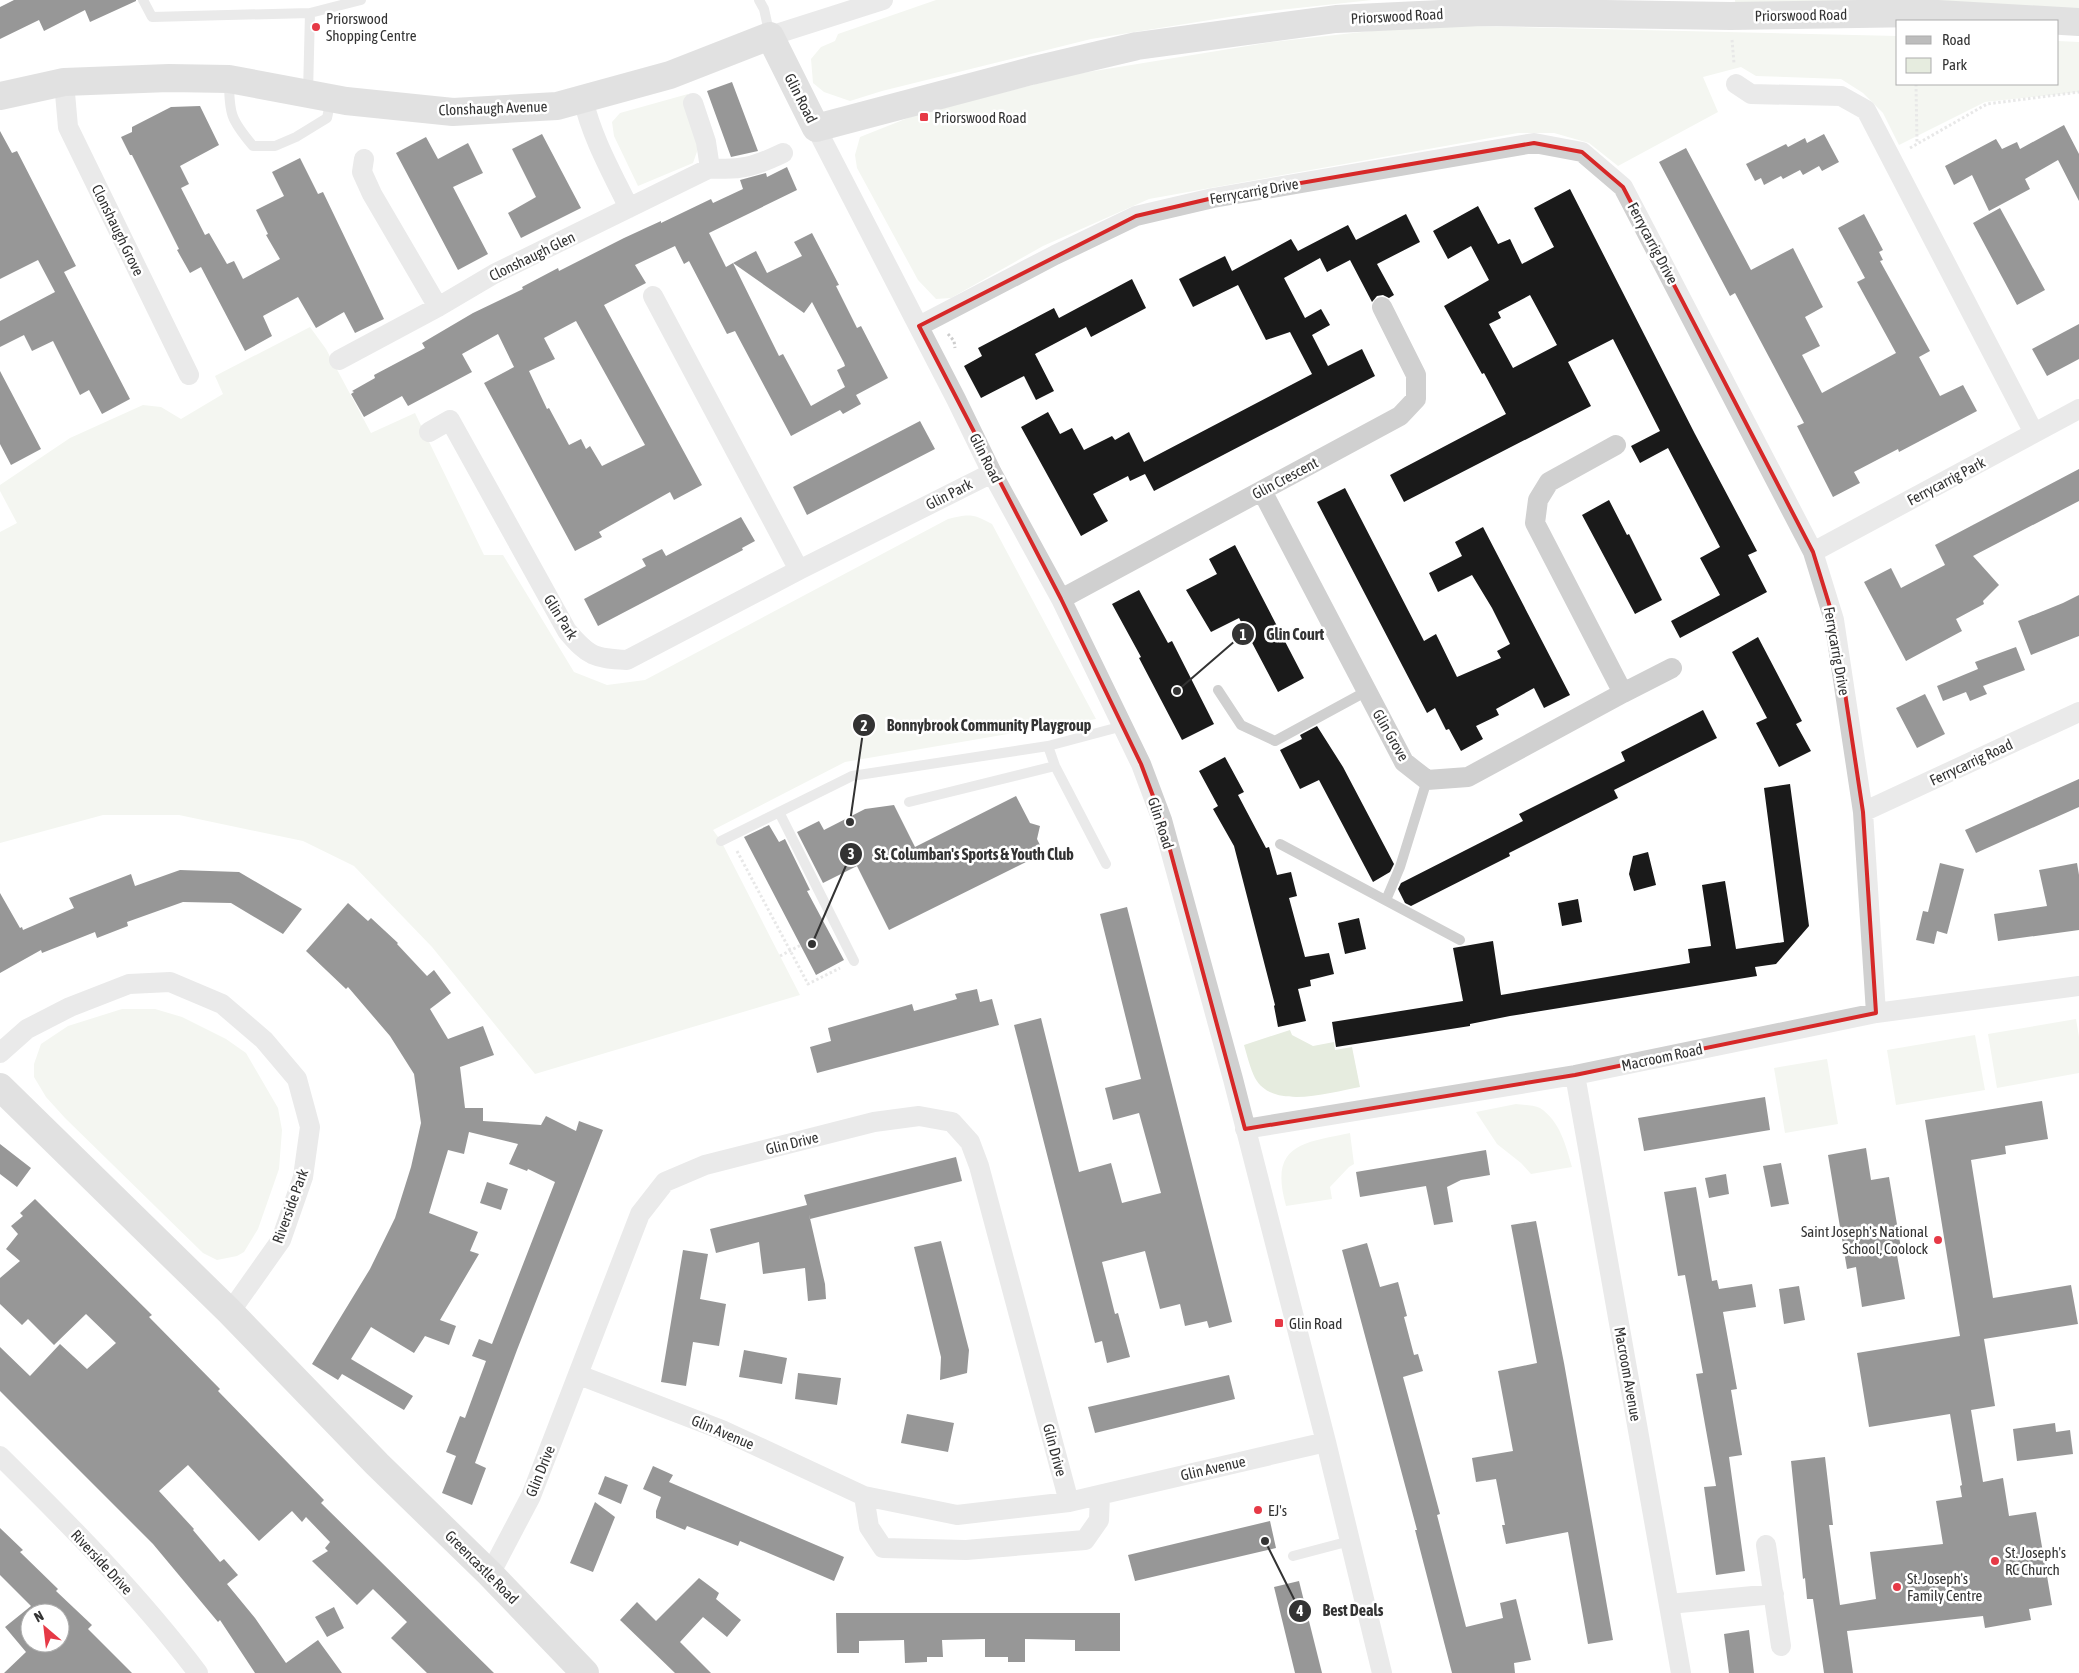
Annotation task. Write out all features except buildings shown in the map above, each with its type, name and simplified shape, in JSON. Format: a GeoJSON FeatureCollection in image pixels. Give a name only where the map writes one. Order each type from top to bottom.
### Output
{"type":"FeatureCollection","features":[{"type":"Feature","properties":{"kind":"street","name":"Clonshaugh Avenue"},"geometry":{"type":"LineString","coordinates":[[0,96],[64,82],[151,78],[228,79],[320,96],[453,112],[557,106],[670,75],[770,36],[884,0]]}},
{"type":"Feature","properties":{"kind":"street","name":"Priorswood Road"},"geometry":{"type":"LineString","coordinates":[[816,128],[1031,71],[1137,46],[1336,19],[1482,12],[1729,8],[1921,12],[2047,20]]}},
{"type":"Feature","properties":{"kind":"street","name":"Priorswood Road"},"geometry":{"type":"LineString","coordinates":[[2059,21],[2079,22]]}},
{"type":"Feature","properties":{"kind":"street","name":"Glin Road"},"geometry":{"type":"LineString","coordinates":[[770,36],[992,472],[1062,599],[1142,764],[1162,820],[1233,1079],[1326,1442],[1382,1673]]}},
{"type":"Feature","properties":{"kind":"street","name":"Clonshaugh Grove"},"geometry":{"type":"LineString","coordinates":[[64,82],[68,127],[189,375]]}},
{"type":"Feature","properties":{"kind":"street"},"geometry":{"type":"LineString","coordinates":[[1736,84],[1751,94],[1841,96],[1866,110],[1889,158],[2034,433]]}},
{"type":"Feature","properties":{"kind":"street"},"geometry":{"type":"LineString","coordinates":[[583,99],[586,116],[598,145],[629,208]]}},
{"type":"Feature","properties":{"kind":"street"},"geometry":{"type":"LineString","coordinates":[[693,103],[706,142],[710,168],[739,170],[757,166],[783,153]]}},
{"type":"Feature","properties":{"kind":"street","name":"Ferrycarrig Drive"},"geometry":{"type":"LineString","coordinates":[[919,326],[1136,216],[1213,198],[1534,143],[1582,152],[1623,187],[1813,552],[1834,620],[1863,812],[1876,1013]]}},
{"type":"Feature","properties":{"kind":"street"},"geometry":{"type":"LineString","coordinates":[[364,159],[362,172],[372,194],[438,307]]}},
{"type":"Feature","properties":{"kind":"street","name":"Clonshaugh Glen"},"geometry":{"type":"LineString","coordinates":[[338,360],[438,307],[494,274],[710,168]]}},
{"type":"Feature","properties":{"kind":"street"},"geometry":{"type":"LineString","coordinates":[[653,296],[799,570]]}},
{"type":"Feature","properties":{"kind":"street","name":"Glin Crescent"},"geometry":{"type":"LineString","coordinates":[[1062,599],[1400,416],[1416,399],[1416,375],[1382,307]]}},
{"type":"Feature","properties":{"kind":"street","name":"Ferrycarrig Park"},"geometry":{"type":"LineString","coordinates":[[1813,552],[2079,409]]}},
{"type":"Feature","properties":{"kind":"street","name":"Glin Park"},"geometry":{"type":"LineString","coordinates":[[429,432],[450,420],[567,631],[580,647],[599,658],[627,660],[992,472]]}},
{"type":"Feature","properties":{"kind":"street"},"geometry":{"type":"LineString","coordinates":[[1616,445],[1549,482],[1538,500],[1535,523],[1623,693]]}},
{"type":"Feature","properties":{"kind":"street","name":"Glin Grove"},"geometry":{"type":"LineString","coordinates":[[1262,491],[1404,762],[1428,780]]}},
{"type":"Feature","properties":{"kind":"street"},"geometry":{"type":"LineString","coordinates":[[1428,780],[1468,777],[1672,668]]}},
{"type":"Feature","properties":{"kind":"street","name":"Ferrycarrig Road"},"geometry":{"type":"LineString","coordinates":[[1863,812],[2079,712]]}},
{"type":"Feature","properties":{"kind":"street","name":"Riverside Park"},"geometry":{"type":"LineString","coordinates":[[0,1053],[27,1029],[70,1007],[129,984],[170,982],[222,1004],[264,1040],[297,1079],[310,1127],[303,1177],[281,1240],[230,1312]]}},
{"type":"Feature","properties":{"kind":"street","name":"Macroom Road"},"geometry":{"type":"LineString","coordinates":[[1245,1129],[1575,1075],[1876,1013],[2079,986]]}},
{"type":"Feature","properties":{"kind":"street","name":"Macroom Avenue"},"geometry":{"type":"LineString","coordinates":[[1575,1075],[1682,1673]]}},
{"type":"Feature","properties":{"kind":"street"},"geometry":{"type":"LineString","coordinates":[[0,1087],[230,1312]]}},
{"type":"Feature","properties":{"kind":"street","name":"Glin Drive"},"geometry":{"type":"LineString","coordinates":[[490,1574],[531,1496],[640,1214],[665,1182],[705,1165],[874,1122],[919,1116],[952,1122],[970,1142],[980,1166],[1069,1502]]}},
{"type":"Feature","properties":{"kind":"street","name":"Greencastle Road"},"geometry":{"type":"LineString","coordinates":[[230,1312],[377,1464],[490,1574],[585,1673]]}},
{"type":"Feature","properties":{"kind":"street","name":"Glin Avenue"},"geometry":{"type":"LineString","coordinates":[[579,1375],[722,1430],[864,1496],[957,1515],[1069,1502],[1326,1442]]}},
{"type":"Feature","properties":{"kind":"street","name":"Riverside Drive"},"geometry":{"type":"LineString","coordinates":[[0,1456],[46,1501],[165,1630],[198,1673]]}},
{"type":"Feature","properties":{"kind":"street"},"geometry":{"type":"LineString","coordinates":[[864,1496],[870,1527],[883,1548],[966,1550],[1085,1540],[1099,1520],[1100,1495]]}},
{"type":"Feature","properties":{"kind":"street"},"geometry":{"type":"LineString","coordinates":[[1766,1545],[1781,1646]]}},
{"type":"Feature","properties":{"kind":"street"},"geometry":{"type":"LineString","coordinates":[[1669,1604],[1774,1594]]}},
{"type":"Feature","properties":{"kind":"lane"},"geometry":{"type":"LineString","coordinates":[[143,0],[152,17],[310,13],[361,0]]}},
{"type":"Feature","properties":{"kind":"lane"},"geometry":{"type":"LineString","coordinates":[[759,0],[764,9],[770,36]]}},
{"type":"Feature","properties":{"kind":"lane"},"geometry":{"type":"LineString","coordinates":[[228,79],[229,108],[239,129],[253,146],[275,146],[296,137],[327,118],[320,96],[310,13]]}},
{"type":"Feature","properties":{"kind":"lane"},"geometry":{"type":"LineString","coordinates":[[1218,690],[1242,725],[1275,741],[1367,691]]}},
{"type":"Feature","properties":{"kind":"lane"},"geometry":{"type":"LineString","coordinates":[[725,839],[852,776],[1048,746],[1123,726]]}},
{"type":"Feature","properties":{"kind":"lane"},"geometry":{"type":"LineString","coordinates":[[1048,746],[1055,766],[1106,864]]}},
{"type":"Feature","properties":{"kind":"lane"},"geometry":{"type":"LineString","coordinates":[[909,802],[1055,766]]}},
{"type":"Feature","properties":{"kind":"lane"},"geometry":{"type":"LineString","coordinates":[[1386,900],[1400,867],[1428,780]]}},
{"type":"Feature","properties":{"kind":"lane"},"geometry":{"type":"LineString","coordinates":[[779,812],[854,960]]}},
{"type":"Feature","properties":{"kind":"lane"},"geometry":{"type":"LineString","coordinates":[[1280,844],[1460,940]]}},
{"type":"Feature","properties":{"kind":"lane"},"geometry":{"type":"LineString","coordinates":[[1293,1556],[1350,1541]]}},
{"type":"Feature","properties":{"kind":"path"},"geometry":{"type":"LineString","coordinates":[[1729,8],[1736,84]]}},
{"type":"Feature","properties":{"kind":"path"},"geometry":{"type":"LineString","coordinates":[[1916,85],[1917,145]]}},
{"type":"Feature","properties":{"kind":"path"},"geometry":{"type":"LineString","coordinates":[[1889,158],[1917,145],[1987,104],[2079,92]]}},
{"type":"Feature","properties":{"kind":"path"},"geometry":{"type":"LineString","coordinates":[[939,315],[954,341],[955,355]]}},
{"type":"Feature","properties":{"kind":"path"},"geometry":{"type":"LineString","coordinates":[[725,839],[808,984],[854,960]]}},
{"type":"Feature","properties":{"kind":"path"},"geometry":{"type":"LineString","coordinates":[[780,956],[801,946]]}},
{"type":"Feature","properties":{"kind":"highlighted area"},"geometry":{"type":"Polygon","coordinates":[[[1534,143],[1582,152],[1623,187],[1813,552],[1834,620],[1863,812],[1876,1013],[1575,1075],[1245,1129],[1162,820],[1141,764],[1061,599],[919,326],[1136,216],[1213,198],[1534,143]]]}},
{"type":"Feature","properties":{"kind":"green space"},"geometry":{"type":"Polygon","coordinates":[[[936,0],[1372,0],[1260,12],[1091,39],[882,91],[850,101],[824,92],[813,83],[811,59],[821,47],[835,41],[838,34],[936,0]]]}},
{"type":"Feature","properties":{"kind":"green space"},"geometry":{"type":"Polygon","coordinates":[[[1735,0],[2079,0],[2079,19],[1736,14],[1735,0]]]}},
{"type":"Feature","properties":{"kind":"green space"},"geometry":{"type":"Polygon","coordinates":[[[1425,25],[1896,36],[1896,85],[2059,85],[2059,41],[2079,42],[2079,92],[1985,102],[1899,145],[1883,113],[1863,93],[1841,79],[1756,76],[1741,67],[1703,77],[1718,112],[1618,166],[1589,143],[1554,133],[1518,133],[1149,199],[1043,246],[951,298],[936,299],[918,280],[857,168],[855,155],[860,137],[918,114],[1076,74],[1272,42],[1425,25]]]}},
{"type":"Feature","properties":{"kind":"green space"},"geometry":{"type":"Polygon","coordinates":[[[688,94],[700,143],[693,163],[638,186],[614,136],[612,122],[620,113],[688,94]]]}},
{"type":"Feature","properties":{"kind":"green space"},"geometry":{"type":"Polygon","coordinates":[[[310,327],[326,349],[371,433],[415,413],[484,555],[503,555],[574,672],[607,685],[645,680],[948,519],[970,516],[980,518],[992,524],[1096,719],[845,762],[713,830],[721,841],[800,995],[535,1074],[432,947],[354,866],[303,841],[179,815],[103,815],[0,843],[0,532],[17,523],[0,491],[0,485],[70,438],[143,405],[161,407],[181,419],[223,394],[215,376],[310,327]]]}},
{"type":"Feature","properties":{"kind":"green space"},"geometry":{"type":"Polygon","coordinates":[[[122,1009],[155,1009],[182,1017],[226,1039],[246,1053],[278,1108],[282,1130],[279,1169],[258,1229],[244,1252],[237,1256],[217,1260],[203,1253],[65,1118],[46,1097],[34,1077],[34,1064],[41,1044],[68,1026],[122,1009]]]}},
{"type":"Feature","properties":{"kind":"green space"},"geometry":{"type":"Polygon","coordinates":[[[2076,1019],[2079,1037],[2079,1073],[1997,1088],[1988,1034],[2076,1019]]]}},
{"type":"Feature","properties":{"kind":"green space"},"geometry":{"type":"Polygon","coordinates":[[[1290,1030],[1292,1035],[1313,1046],[1334,1042],[1335,1050],[1352,1047],[1360,1087],[1303,1097],[1288,1097],[1275,1094],[1263,1088],[1253,1074],[1244,1045],[1290,1030]]]}},
{"type":"Feature","properties":{"kind":"green space"},"geometry":{"type":"Polygon","coordinates":[[[1975,1035],[1985,1090],[1896,1105],[1887,1050],[1975,1035]]]}},
{"type":"Feature","properties":{"kind":"green space"},"geometry":{"type":"Polygon","coordinates":[[[1827,1059],[1838,1124],[1785,1133],[1774,1068],[1827,1059]]]}},
{"type":"Feature","properties":{"kind":"green space"},"geometry":{"type":"Polygon","coordinates":[[[1516,1104],[1540,1108],[1547,1113],[1561,1134],[1572,1167],[1531,1174],[1521,1163],[1497,1144],[1476,1112],[1516,1104]]]}},
{"type":"Feature","properties":{"kind":"green space"},"geometry":{"type":"Polygon","coordinates":[[[1350,1133],[1354,1164],[1330,1187],[1332,1199],[1286,1206],[1282,1186],[1282,1170],[1286,1159],[1293,1150],[1317,1140],[1350,1133]]]}},
{"type":"Feature","properties":{"kind":"place","name":"Priorswood Shopping Centre"},"geometry":{"type":"Point","coordinates":[316,27]}},
{"type":"Feature","properties":{"kind":"place","name":"Priorswood Road"},"geometry":{"type":"Point","coordinates":[924,117]}},
{"type":"Feature","properties":{"kind":"place","name":"Glin Court"},"geometry":{"type":"Point","coordinates":[1177,691]}},
{"type":"Feature","properties":{"kind":"place","name":"Bonnybrook Community Playgroup"},"geometry":{"type":"Point","coordinates":[850,822]}},
{"type":"Feature","properties":{"kind":"place","name":"St. Columban's Sports & Youth Club"},"geometry":{"type":"Point","coordinates":[812,944]}},
{"type":"Feature","properties":{"kind":"place","name":"Saint Joseph's National School, Coolock"},"geometry":{"type":"Point","coordinates":[1938,1240]}},
{"type":"Feature","properties":{"kind":"place","name":"Glin Road"},"geometry":{"type":"Point","coordinates":[1279,1323]}},
{"type":"Feature","properties":{"kind":"place","name":"EJ's"},"geometry":{"type":"Point","coordinates":[1258,1510]}},
{"type":"Feature","properties":{"kind":"place","name":"Best Deals"},"geometry":{"type":"Point","coordinates":[1265,1541]}},
{"type":"Feature","properties":{"kind":"place","name":"St. Joseph's RC Church"},"geometry":{"type":"Point","coordinates":[1995,1561]}},
{"type":"Feature","properties":{"kind":"place","name":"St. Joseph's Family Centre"},"geometry":{"type":"Point","coordinates":[1897,1587]}}]}
